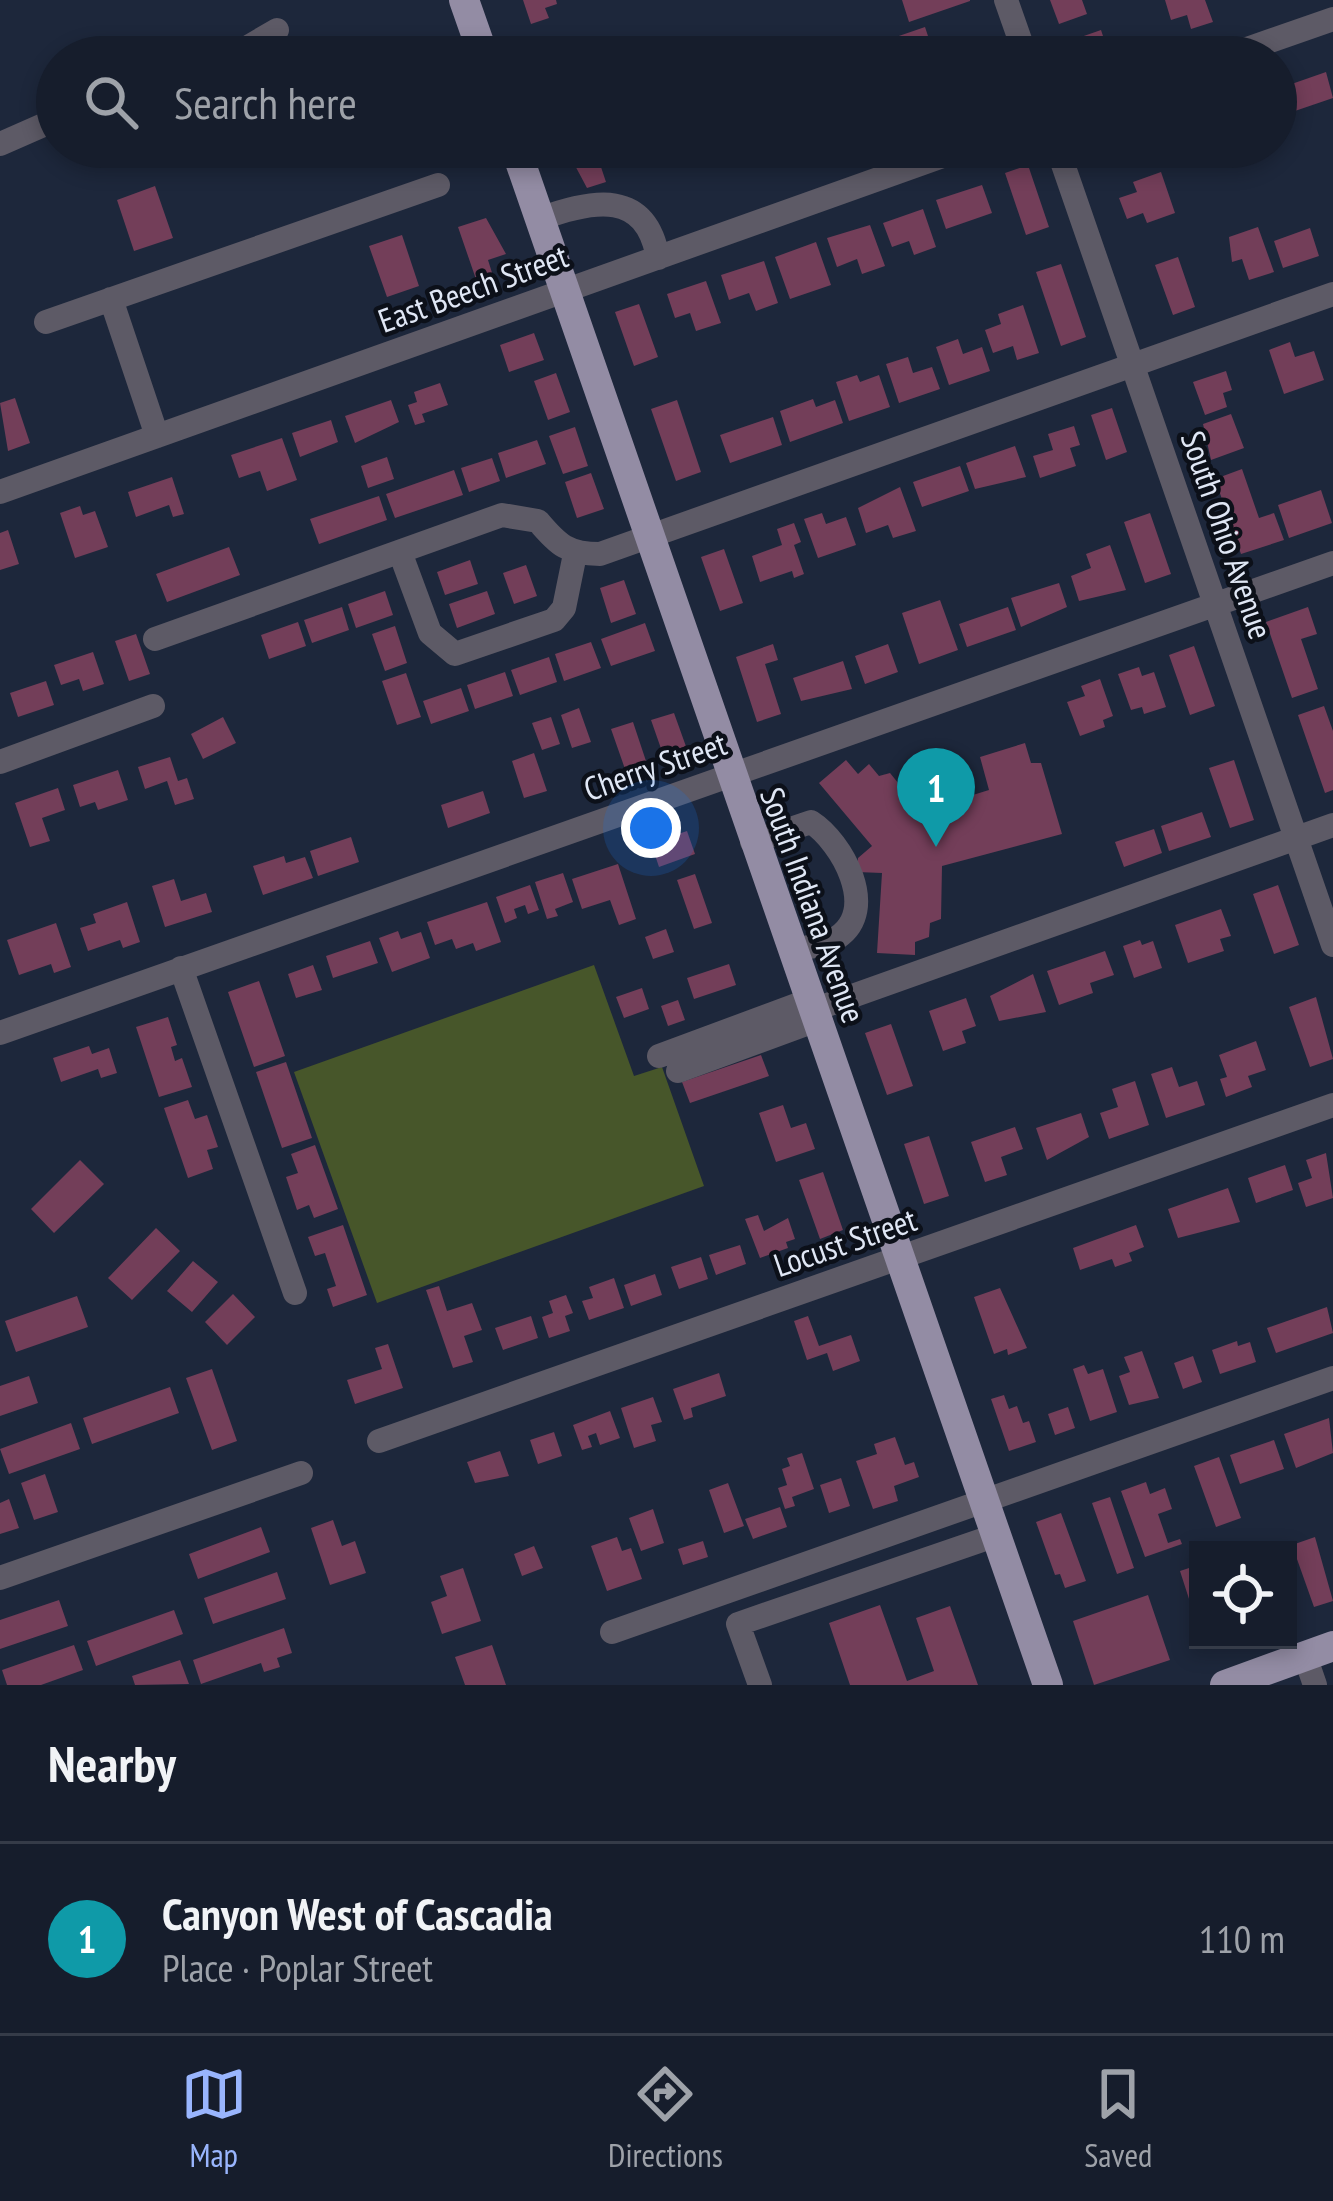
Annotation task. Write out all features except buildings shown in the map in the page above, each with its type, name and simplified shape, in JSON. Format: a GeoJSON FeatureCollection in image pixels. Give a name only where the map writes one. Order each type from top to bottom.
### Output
{"type":"FeatureCollection","features":[{"type":"Feature","properties":{"kind":"main road"},"geometry":{"type":"LineString","coordinates":[[464,0],[477,36]]}},
{"type":"Feature","properties":{"kind":"main road","name":"South Indiana Avenue"},"geometry":{"type":"LineString","coordinates":[[522,168],[728,775],[1048,1685]]}},
{"type":"Feature","properties":{"kind":"main road"},"geometry":{"type":"LineString","coordinates":[[1225,1685],[1318,1663]]}},
{"type":"Feature","properties":{"kind":"street"},"geometry":{"type":"LineString","coordinates":[[1006,0],[1019,36]]}},
{"type":"Feature","properties":{"kind":"street"},"geometry":{"type":"LineString","coordinates":[[1284,36],[1333,19]]}},
{"type":"Feature","properties":{"kind":"street"},"geometry":{"type":"LineString","coordinates":[[267,36],[277,30]]}},
{"type":"Feature","properties":{"kind":"street"},"geometry":{"type":"LineString","coordinates":[[0,144],[36,128]]}},
{"type":"Feature","properties":{"kind":"street","name":"East Beech Street"},"geometry":{"type":"LineString","coordinates":[[0,492],[909,168]]}},
{"type":"Feature","properties":{"kind":"street","name":"South Ohio Avenue"},"geometry":{"type":"LineString","coordinates":[[1064,168],[1333,945]]}},
{"type":"Feature","properties":{"kind":"street"},"geometry":{"type":"LineString","coordinates":[[46,322],[438,185]]}},
{"type":"Feature","properties":{"kind":"street"},"geometry":{"type":"LineString","coordinates":[[540,219],[580,208],[634,209],[649,221],[658,257]]}},
{"type":"Feature","properties":{"kind":"street"},"geometry":{"type":"LineString","coordinates":[[155,639],[502,515],[538,521],[560,546],[575,554],[600,554],[1333,294]]}},
{"type":"Feature","properties":{"kind":"street"},"geometry":{"type":"LineString","coordinates":[[111,299],[157,436]]}},
{"type":"Feature","properties":{"kind":"street"},"geometry":{"type":"LineString","coordinates":[[400,552],[430,633],[455,654],[554,620],[564,608],[575,554]]}},
{"type":"Feature","properties":{"kind":"street","name":"Cherry Street"},"geometry":{"type":"LineString","coordinates":[[0,1033],[1333,562]]}},
{"type":"Feature","properties":{"kind":"street"},"geometry":{"type":"LineString","coordinates":[[0,762],[153,706]]}},
{"type":"Feature","properties":{"kind":"street"},"geometry":{"type":"LineString","coordinates":[[752,842],[811,822],[848,859],[855,878],[850,922],[838,937],[792,952]]}},
{"type":"Feature","properties":{"kind":"street"},"geometry":{"type":"LineString","coordinates":[[668,1064],[1333,825]]}},
{"type":"Feature","properties":{"kind":"street"},"geometry":{"type":"LineString","coordinates":[[181,968],[295,1293]]}},
{"type":"Feature","properties":{"kind":"street","name":"Locust Street"},"geometry":{"type":"LineString","coordinates":[[379,1441],[1333,1105]]}},
{"type":"Feature","properties":{"kind":"street"},"geometry":{"type":"LineString","coordinates":[[612,1632],[1333,1378]]}},
{"type":"Feature","properties":{"kind":"street"},"geometry":{"type":"LineString","coordinates":[[0,1578],[301,1472]]}},
{"type":"Feature","properties":{"kind":"street"},"geometry":{"type":"LineString","coordinates":[[760,1685],[738,1624],[994,1536]]}},
{"type":"Feature","properties":{"kind":"green space"},"geometry":{"type":"Polygon","coordinates":[[[594,965],[634,1076],[662,1067],[704,1186],[377,1303],[294,1072],[594,965]]]}},
{"type":"Feature","properties":{"kind":"place","name":"Canyon West of Cascadia"},"geometry":{"type":"Point","coordinates":[936,847]}}]}
